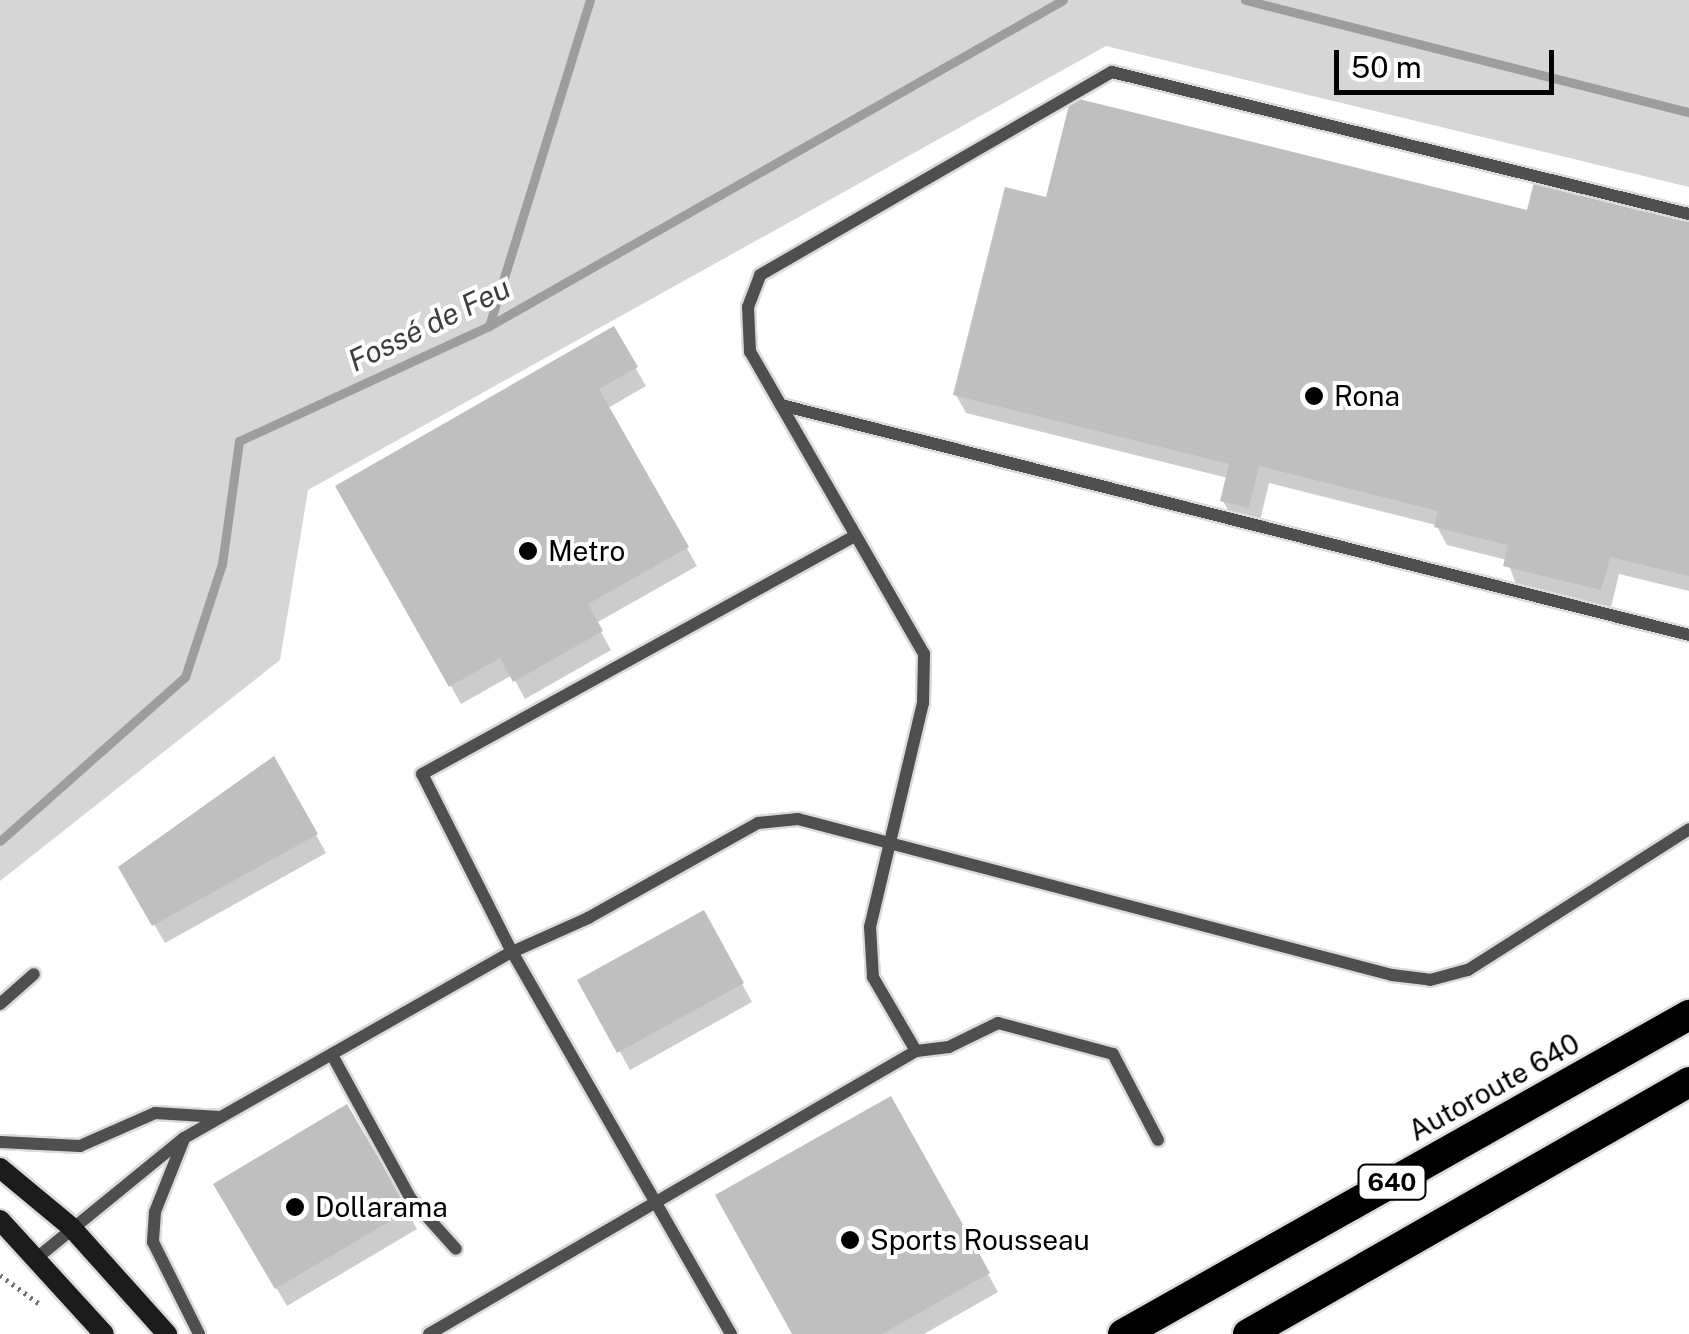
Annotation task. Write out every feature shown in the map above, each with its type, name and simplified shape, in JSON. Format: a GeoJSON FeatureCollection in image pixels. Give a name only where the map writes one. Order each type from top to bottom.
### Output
{"type":"FeatureCollection","features":[{"type":"Feature","properties":{"kind":"highway","name":"Autoroute 640"},"geometry":{"type":"LineString","coordinates":[[1123,1334],[1682,1017]]}},
{"type":"Feature","properties":{"kind":"highway","name":"640"},"geometry":{"type":"LineString","coordinates":[[1248,1334],[1689,1082]]}},
{"type":"Feature","properties":{"kind":"main road"},"geometry":{"type":"LineString","coordinates":[[0,1168],[71,1227],[166,1334]]}},
{"type":"Feature","properties":{"kind":"main road"},"geometry":{"type":"LineString","coordinates":[[0,1220],[38,1257],[104,1334]]}},
{"type":"Feature","properties":{"kind":"lane"},"geometry":{"type":"LineString","coordinates":[[916,1051],[866,954],[923,703],[924,654],[750,352],[748,307],[760,276],[1112,72],[1689,214]]}},
{"type":"Feature","properties":{"kind":"lane"},"geometry":{"type":"LineString","coordinates":[[780,404],[1689,635]]}},
{"type":"Feature","properties":{"kind":"lane"},"geometry":{"type":"LineString","coordinates":[[730,1334],[512,952],[422,774],[853,536]]}},
{"type":"Feature","properties":{"kind":"lane"},"geometry":{"type":"LineString","coordinates":[[38,1257],[184,1138],[512,952],[588,918],[758,823],[798,819],[1392,976],[1430,980],[1468,970],[1689,829]]}},
{"type":"Feature","properties":{"kind":"lane"},"geometry":{"type":"LineString","coordinates":[[0,1004],[34,974]]}},
{"type":"Feature","properties":{"kind":"lane"},"geometry":{"type":"LineString","coordinates":[[429,1334],[488,1297],[658,1205],[916,1051],[948,1046],[998,1023],[1103,1048],[1113,1054],[1158,1140]]}},
{"type":"Feature","properties":{"kind":"lane"},"geometry":{"type":"LineString","coordinates":[[332,1055],[411,1199],[456,1249]]}},
{"type":"Feature","properties":{"kind":"lane"},"geometry":{"type":"LineString","coordinates":[[0,1142],[80,1146],[155,1113],[222,1117]]}},
{"type":"Feature","properties":{"kind":"lane"},"geometry":{"type":"LineString","coordinates":[[184,1138],[155,1212],[153,1242],[199,1334]]}},
{"type":"Feature","properties":{"kind":"path"},"geometry":{"type":"LineString","coordinates":[[0,1275],[52,1312]]}},
{"type":"Feature","properties":{"kind":"shaded area"},"geometry":{"type":"Polygon","coordinates":[[[0,0],[1689,0],[1689,187],[1106,46],[308,490],[280,660],[0,881],[0,0]]]}},
{"type":"Feature","properties":{"kind":"building"},"geometry":{"type":"Polygon","coordinates":[[[1071,97],[1527,210],[1537,170],[1689,208],[1689,576],[1610,557],[1601,590],[1503,566],[1508,545],[1434,527],[1438,511],[1259,466],[1249,508],[1220,501],[1229,464],[953,395],[1005,187],[1046,197],[1071,97]]]}},
{"type":"Feature","properties":{"kind":"building"},"geometry":{"type":"Polygon","coordinates":[[[614,326],[638,367],[599,389],[689,547],[588,604],[603,631],[513,682],[500,658],[449,687],[335,486],[614,326]]]}},
{"type":"Feature","properties":{"kind":"building"},"geometry":{"type":"Polygon","coordinates":[[[274,756],[318,834],[152,926],[118,867],[274,756]]]}},
{"type":"Feature","properties":{"kind":"building"},"geometry":{"type":"Polygon","coordinates":[[[704,910],[744,983],[617,1053],[577,980],[704,910]]]}},
{"type":"Feature","properties":{"kind":"building"},"geometry":{"type":"Polygon","coordinates":[[[891,1096],[990,1273],[882,1334],[792,1334],[715,1195],[891,1096]]]}},
{"type":"Feature","properties":{"kind":"building"},"geometry":{"type":"Polygon","coordinates":[[[347,1104],[409,1210],[275,1289],[213,1184],[347,1104]]]}},
{"type":"Feature","properties":{"kind":"waterway"},"geometry":{"type":"LineString","coordinates":[[489,326],[590,0]]}},
{"type":"Feature","properties":{"kind":"waterway","name":"Fossé de Feu"},"geometry":{"type":"LineString","coordinates":[[0,841],[185,677],[222,564],[239,441],[489,326],[1063,0]]}},
{"type":"Feature","properties":{"kind":"waterway","name":"Fossé de Feu"},"geometry":{"type":"LineString","coordinates":[[1245,0],[1689,112]]}},
{"type":"Feature","properties":{"kind":"place","name":"Rona"},"geometry":{"type":"Point","coordinates":[1314,396]}},
{"type":"Feature","properties":{"kind":"place","name":"Metro"},"geometry":{"type":"Point","coordinates":[528,551]}},
{"type":"Feature","properties":{"kind":"place","name":"Dollarama"},"geometry":{"type":"Point","coordinates":[295,1207]}},
{"type":"Feature","properties":{"kind":"place","name":"Sports Rousseau"},"geometry":{"type":"Point","coordinates":[850,1240]}}]}
